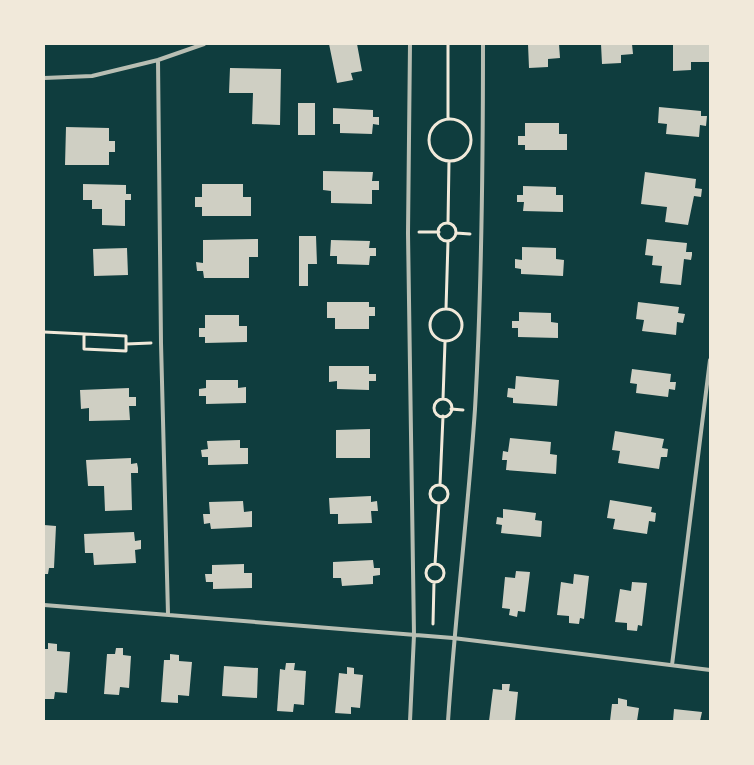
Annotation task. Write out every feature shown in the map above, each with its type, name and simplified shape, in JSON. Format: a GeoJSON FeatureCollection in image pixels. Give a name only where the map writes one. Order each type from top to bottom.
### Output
{"type":"FeatureCollection","features":[{"type":"Feature","properties":{"kind":"lane"},"geometry":{"type":"LineString","coordinates":[[44,78],[92,76],[158,60],[204,44]]}},
{"type":"Feature","properties":{"kind":"lane"},"geometry":{"type":"LineString","coordinates":[[410,44],[408,232],[414,635],[410,721]]}},
{"type":"Feature","properties":{"kind":"lane"},"geometry":{"type":"LineString","coordinates":[[448,721],[453,638],[475,401],[483,235],[483,44]]}},
{"type":"Feature","properties":{"kind":"lane"},"geometry":{"type":"LineString","coordinates":[[158,60],[161,343],[168,614]]}},
{"type":"Feature","properties":{"kind":"lane"},"geometry":{"type":"LineString","coordinates":[[672,664],[710,360]]}},
{"type":"Feature","properties":{"kind":"lane"},"geometry":{"type":"LineString","coordinates":[[44,605],[453,638],[710,670]]}},
{"type":"Feature","properties":{"kind":"path"},"geometry":{"type":"LineString","coordinates":[[448,44],[448,119]]}},
{"type":"Feature","properties":{"kind":"path"},"geometry":{"type":"LineString","coordinates":[[448,119],[460,122],[465,126],[471,143],[466,154],[450,162],[438,158],[429,144],[430,132],[433,127],[448,119]]}},
{"type":"Feature","properties":{"kind":"path"},"geometry":{"type":"LineString","coordinates":[[448,223],[450,162]]}},
{"type":"Feature","properties":{"kind":"path"},"geometry":{"type":"LineString","coordinates":[[448,223],[452,224],[456,231],[455,237],[448,240],[442,238],[438,232],[441,225],[448,223]]}},
{"type":"Feature","properties":{"kind":"path"},"geometry":{"type":"LineString","coordinates":[[408,232],[438,232]]}},
{"type":"Feature","properties":{"kind":"path"},"geometry":{"type":"LineString","coordinates":[[446,309],[448,240]]}},
{"type":"Feature","properties":{"kind":"path"},"geometry":{"type":"LineString","coordinates":[[446,309],[459,316],[462,326],[459,335],[445,341],[432,334],[429,324],[436,311],[446,309]]}},
{"type":"Feature","properties":{"kind":"path"},"geometry":{"type":"LineString","coordinates":[[44,332],[126,336],[126,351],[84,349],[84,334]]}},
{"type":"Feature","properties":{"kind":"path"},"geometry":{"type":"LineString","coordinates":[[443,398],[445,341]]}},
{"type":"Feature","properties":{"kind":"path"},"geometry":{"type":"LineString","coordinates":[[126,344],[161,343]]}},
{"type":"Feature","properties":{"kind":"path"},"geometry":{"type":"LineString","coordinates":[[443,398],[450,402],[452,407],[450,413],[443,416],[437,414],[434,408],[436,401],[443,398]]}},
{"type":"Feature","properties":{"kind":"path"},"geometry":{"type":"LineString","coordinates":[[440,485],[443,416]]}},
{"type":"Feature","properties":{"kind":"path"},"geometry":{"type":"LineString","coordinates":[[440,485],[446,488],[448,494],[446,499],[439,503],[431,499],[430,493],[433,488],[440,485]]}},
{"type":"Feature","properties":{"kind":"path"},"geometry":{"type":"LineString","coordinates":[[435,564],[439,503]]}},
{"type":"Feature","properties":{"kind":"path"},"geometry":{"type":"LineString","coordinates":[[435,564],[442,567],[444,573],[440,580],[434,582],[427,578],[426,572],[428,566],[435,564]]}},
{"type":"Feature","properties":{"kind":"path"},"geometry":{"type":"LineString","coordinates":[[432,636],[434,582]]}},
{"type":"Feature","properties":{"kind":"building"},"geometry":{"type":"Polygon","coordinates":[[[329,44],[357,44],[362,71],[351,73],[353,80],[337,83],[329,44]]]}},
{"type":"Feature","properties":{"kind":"building"},"geometry":{"type":"Polygon","coordinates":[[[528,44],[559,44],[560,58],[548,59],[548,67],[529,68],[528,44]]]}},
{"type":"Feature","properties":{"kind":"building"},"geometry":{"type":"Polygon","coordinates":[[[601,44],[632,44],[633,54],[621,55],[621,63],[602,64],[601,44]]]}},
{"type":"Feature","properties":{"kind":"building"},"geometry":{"type":"Polygon","coordinates":[[[673,44],[710,44],[710,62],[691,62],[691,70],[673,71],[673,44]]]}},
{"type":"Feature","properties":{"kind":"building"},"geometry":{"type":"Polygon","coordinates":[[[230,68],[281,69],[280,125],[252,124],[253,93],[229,93],[230,68]]]}},
{"type":"Feature","properties":{"kind":"building"},"geometry":{"type":"Polygon","coordinates":[[[298,103],[315,103],[315,135],[298,135],[298,103]]]}},
{"type":"Feature","properties":{"kind":"building"},"geometry":{"type":"Polygon","coordinates":[[[659,107],[701,111],[701,116],[707,116],[706,126],[700,125],[699,137],[666,134],[667,124],[658,123],[659,107]]]}},
{"type":"Feature","properties":{"kind":"building"},"geometry":{"type":"Polygon","coordinates":[[[333,108],[373,110],[373,117],[379,117],[379,125],[373,124],[372,134],[340,133],[340,124],[333,124],[333,108]]]}},
{"type":"Feature","properties":{"kind":"building"},"geometry":{"type":"Polygon","coordinates":[[[525,123],[559,123],[559,134],[567,134],[567,150],[525,150],[525,145],[518,145],[518,136],[525,136],[525,123]]]}},
{"type":"Feature","properties":{"kind":"building"},"geometry":{"type":"Polygon","coordinates":[[[66,127],[109,128],[109,141],[115,141],[115,152],[109,152],[109,165],[65,165],[66,127]]]}},
{"type":"Feature","properties":{"kind":"building"},"geometry":{"type":"Polygon","coordinates":[[[323,171],[373,172],[372,181],[379,181],[379,190],[372,190],[372,204],[331,203],[331,191],[323,190],[323,171]]]}},
{"type":"Feature","properties":{"kind":"building"},"geometry":{"type":"Polygon","coordinates":[[[645,172],[696,179],[695,188],[702,189],[701,197],[694,196],[688,225],[665,222],[667,207],[641,204],[645,172]]]}},
{"type":"Feature","properties":{"kind":"building"},"geometry":{"type":"Polygon","coordinates":[[[83,184],[126,185],[126,194],[131,194],[131,200],[125,200],[125,226],[102,225],[102,209],[92,209],[92,200],[83,200],[83,184]]]}},
{"type":"Feature","properties":{"kind":"building"},"geometry":{"type":"Polygon","coordinates":[[[202,184],[243,184],[243,197],[251,197],[251,216],[202,216],[202,207],[195,207],[195,197],[202,197],[202,184]]]}},
{"type":"Feature","properties":{"kind":"building"},"geometry":{"type":"Polygon","coordinates":[[[523,186],[556,187],[556,195],[563,195],[563,212],[523,211],[524,202],[517,202],[517,195],[523,195],[523,186]]]}},
{"type":"Feature","properties":{"kind":"building"},"geometry":{"type":"Polygon","coordinates":[[[299,236],[316,236],[317,264],[308,264],[308,286],[299,286],[299,236]]]}},
{"type":"Feature","properties":{"kind":"building"},"geometry":{"type":"Polygon","coordinates":[[[258,239],[258,257],[249,257],[249,278],[204,278],[203,271],[197,271],[196,262],[203,263],[203,240],[258,239]]]}},
{"type":"Feature","properties":{"kind":"building"},"geometry":{"type":"Polygon","coordinates":[[[647,239],[687,243],[686,252],[692,252],[692,255],[691,260],[684,259],[681,285],[660,283],[662,266],[652,265],[653,256],[645,255],[647,239]]]}},
{"type":"Feature","properties":{"kind":"building"},"geometry":{"type":"Polygon","coordinates":[[[331,240],[370,241],[369,248],[376,248],[376,256],[370,256],[369,265],[337,264],[337,256],[330,256],[331,240]]]}},
{"type":"Feature","properties":{"kind":"building"},"geometry":{"type":"Polygon","coordinates":[[[522,247],[556,248],[556,259],[564,260],[563,276],[521,274],[521,269],[515,268],[515,259],[522,260],[522,247]]]}},
{"type":"Feature","properties":{"kind":"building"},"geometry":{"type":"Polygon","coordinates":[[[127,248],[128,275],[94,276],[93,249],[127,248]]]}},
{"type":"Feature","properties":{"kind":"building"},"geometry":{"type":"Polygon","coordinates":[[[327,302],[369,302],[369,307],[375,307],[375,316],[369,316],[369,329],[335,329],[335,318],[327,318],[327,302]]]}},
{"type":"Feature","properties":{"kind":"building"},"geometry":{"type":"Polygon","coordinates":[[[638,302],[679,307],[678,313],[685,314],[683,323],[677,322],[676,335],[642,331],[644,320],[636,319],[638,302]]]}},
{"type":"Feature","properties":{"kind":"building"},"geometry":{"type":"Polygon","coordinates":[[[519,312],[551,313],[551,322],[558,323],[558,338],[518,337],[518,328],[512,328],[512,321],[519,321],[519,312]]]}},
{"type":"Feature","properties":{"kind":"building"},"geometry":{"type":"Polygon","coordinates":[[[205,315],[239,315],[239,326],[247,326],[247,342],[205,343],[205,337],[199,337],[199,328],[205,328],[205,315]]]}},
{"type":"Feature","properties":{"kind":"building"},"geometry":{"type":"Polygon","coordinates":[[[329,366],[369,366],[369,374],[376,374],[376,381],[369,381],[369,390],[337,389],[337,381],[329,382],[329,366]]]}},
{"type":"Feature","properties":{"kind":"building"},"geometry":{"type":"Polygon","coordinates":[[[632,369],[671,374],[670,382],[676,382],[675,390],[669,389],[668,397],[636,393],[637,384],[630,383],[632,369]]]}},
{"type":"Feature","properties":{"kind":"building"},"geometry":{"type":"Polygon","coordinates":[[[516,376],[559,380],[557,406],[513,403],[513,398],[507,397],[508,388],[515,389],[516,376]]]}},
{"type":"Feature","properties":{"kind":"building"},"geometry":{"type":"Polygon","coordinates":[[[206,380],[238,380],[238,388],[246,387],[246,403],[206,404],[206,396],[199,396],[199,389],[206,388],[206,380]]]}},
{"type":"Feature","properties":{"kind":"building"},"geometry":{"type":"Polygon","coordinates":[[[129,388],[129,397],[136,397],[136,406],[129,406],[130,420],[89,421],[89,408],[81,409],[80,390],[129,388]]]}},
{"type":"Feature","properties":{"kind":"building"},"geometry":{"type":"Polygon","coordinates":[[[370,429],[370,458],[336,458],[336,430],[370,429]]]}},
{"type":"Feature","properties":{"kind":"building"},"geometry":{"type":"Polygon","coordinates":[[[615,431],[664,439],[662,448],[668,449],[667,457],[661,457],[659,469],[618,463],[620,451],[612,450],[615,431]]]}},
{"type":"Feature","properties":{"kind":"building"},"geometry":{"type":"Polygon","coordinates":[[[510,438],[551,442],[550,454],[557,455],[556,474],[506,470],[507,460],[502,460],[503,451],[508,452],[510,438]]]}},
{"type":"Feature","properties":{"kind":"building"},"geometry":{"type":"Polygon","coordinates":[[[240,440],[240,448],[248,448],[248,464],[208,465],[208,457],[202,457],[201,450],[208,449],[207,441],[240,440]]]}},
{"type":"Feature","properties":{"kind":"building"},"geometry":{"type":"Polygon","coordinates":[[[131,458],[131,464],[137,463],[138,468],[138,473],[131,473],[132,510],[105,511],[104,486],[88,486],[86,460],[131,458]]]}},
{"type":"Feature","properties":{"kind":"building"},"geometry":{"type":"Polygon","coordinates":[[[371,496],[371,502],[377,501],[378,511],[371,511],[372,523],[338,524],[338,514],[330,514],[329,498],[371,496]]]}},
{"type":"Feature","properties":{"kind":"building"},"geometry":{"type":"Polygon","coordinates":[[[610,500],[652,507],[651,512],[656,513],[655,522],[649,521],[647,534],[613,529],[615,519],[607,518],[610,500]]]}},
{"type":"Feature","properties":{"kind":"building"},"geometry":{"type":"Polygon","coordinates":[[[243,501],[244,512],[252,511],[252,527],[211,529],[210,523],[204,524],[203,514],[210,514],[209,502],[243,501]]]}},
{"type":"Feature","properties":{"kind":"building"},"geometry":{"type":"Polygon","coordinates":[[[503,509],[536,513],[535,520],[542,521],[541,537],[501,533],[502,525],[496,524],[497,517],[503,518],[503,509]]]}},
{"type":"Feature","properties":{"kind":"building"},"geometry":{"type":"Polygon","coordinates":[[[44,525],[56,526],[54,568],[49,568],[48,574],[44,574],[44,525]]]}},
{"type":"Feature","properties":{"kind":"building"},"geometry":{"type":"Polygon","coordinates":[[[134,532],[135,541],[141,540],[141,549],[135,550],[136,563],[94,565],[93,553],[85,553],[84,534],[134,532]]]}},
{"type":"Feature","properties":{"kind":"building"},"geometry":{"type":"Polygon","coordinates":[[[373,560],[374,568],[380,568],[380,575],[373,576],[373,584],[342,586],[341,578],[333,578],[333,562],[373,560]]]}},
{"type":"Feature","properties":{"kind":"building"},"geometry":{"type":"Polygon","coordinates":[[[244,564],[244,573],[252,573],[252,588],[213,589],[213,582],[206,582],[205,574],[212,574],[212,565],[244,564]]]}},
{"type":"Feature","properties":{"kind":"building"},"geometry":{"type":"Polygon","coordinates":[[[516,571],[530,572],[525,612],[518,611],[517,617],[509,615],[510,609],[502,608],[505,577],[515,578],[516,571]]]}},
{"type":"Feature","properties":{"kind":"building"},"geometry":{"type":"Polygon","coordinates":[[[574,574],[589,576],[584,619],[580,618],[579,624],[569,623],[569,616],[557,615],[561,582],[573,584],[574,574]]]}},
{"type":"Feature","properties":{"kind":"building"},"geometry":{"type":"Polygon","coordinates":[[[632,582],[647,583],[642,626],[638,625],[637,631],[627,630],[627,623],[615,622],[620,589],[631,591],[632,582]]]}},
{"type":"Feature","properties":{"kind":"building"},"geometry":{"type":"Polygon","coordinates":[[[48,643],[57,644],[57,651],[70,652],[67,693],[55,692],[54,699],[44,699],[44,649],[48,649],[48,643]]]}},
{"type":"Feature","properties":{"kind":"building"},"geometry":{"type":"Polygon","coordinates":[[[116,648],[123,648],[123,655],[131,656],[129,688],[120,687],[119,695],[104,694],[107,654],[115,654],[116,648]]]}},
{"type":"Feature","properties":{"kind":"building"},"geometry":{"type":"Polygon","coordinates":[[[170,654],[179,655],[179,661],[192,662],[189,696],[178,695],[178,703],[161,702],[164,660],[170,660],[170,654]]]}},
{"type":"Feature","properties":{"kind":"building"},"geometry":{"type":"Polygon","coordinates":[[[286,663],[295,663],[294,670],[306,671],[304,705],[294,704],[293,712],[277,711],[280,669],[285,670],[286,663]]]}},
{"type":"Feature","properties":{"kind":"building"},"geometry":{"type":"Polygon","coordinates":[[[224,666],[258,668],[257,698],[222,696],[224,666]]]}},
{"type":"Feature","properties":{"kind":"building"},"geometry":{"type":"Polygon","coordinates":[[[347,667],[354,668],[354,674],[363,675],[360,708],[351,707],[351,714],[335,713],[339,673],[347,674],[347,667]]]}},
{"type":"Feature","properties":{"kind":"building"},"geometry":{"type":"Polygon","coordinates":[[[502,684],[510,684],[509,691],[518,692],[515,721],[489,721],[493,689],[502,690],[502,684]]]}},
{"type":"Feature","properties":{"kind":"building"},"geometry":{"type":"Polygon","coordinates":[[[618,698],[627,700],[627,706],[639,708],[637,721],[610,721],[612,704],[618,704],[618,698]]]}},
{"type":"Feature","properties":{"kind":"building"},"geometry":{"type":"Polygon","coordinates":[[[674,709],[702,712],[700,721],[673,721],[674,709]]]}}]}
